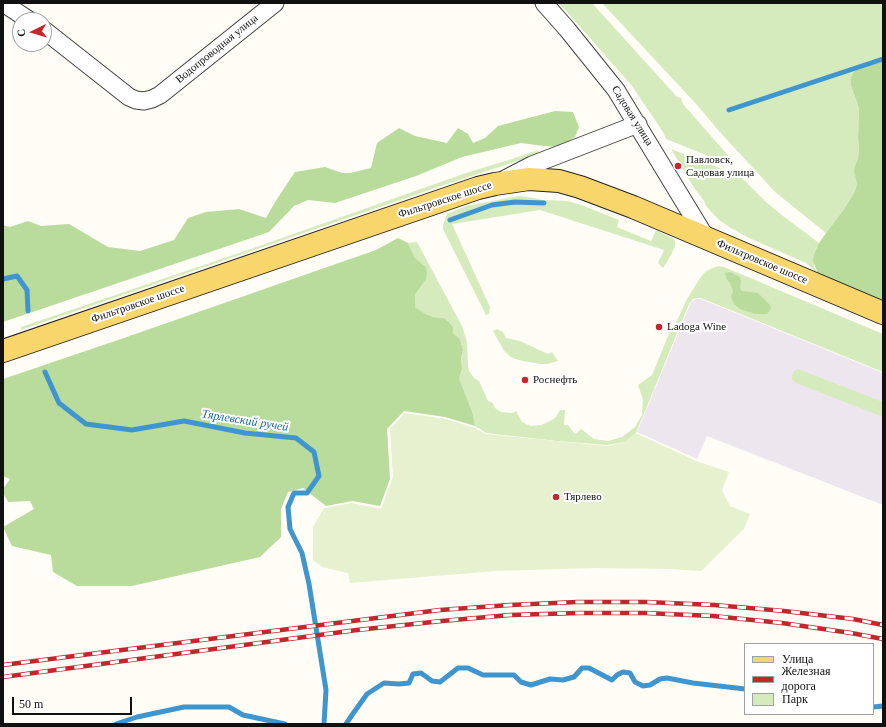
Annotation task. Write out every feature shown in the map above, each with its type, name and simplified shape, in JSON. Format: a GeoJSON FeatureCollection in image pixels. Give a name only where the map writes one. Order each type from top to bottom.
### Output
{"type":"FeatureCollection","features":[{"type":"Feature","properties":{"kind":"main road","name":"Фильтровское шоссе"},"geometry":{"type":"LineString","coordinates":[[3,351],[478,188],[529,179],[559,181],[580,187],[706,238],[883,313]]}},
{"type":"Feature","properties":{"kind":"street"},"geometry":{"type":"LineString","coordinates":[[3,3],[17,12]]}},
{"type":"Feature","properties":{"kind":"street","name":"Водопроводная улица"},"geometry":{"type":"LineString","coordinates":[[52,36],[129,97],[144,101],[160,95],[275,3]]}},
{"type":"Feature","properties":{"kind":"street","name":"Садовая улица"},"geometry":{"type":"LineString","coordinates":[[544,3],[616,90],[706,238]]}},
{"type":"Feature","properties":{"kind":"street"},"geometry":{"type":"LineString","coordinates":[[495,184],[532,165],[638,124]]}},
{"type":"Feature","properties":{"kind":"shaded area"},"geometry":{"type":"Polygon","coordinates":[[[696,299],[701,299],[883,373],[883,505],[707,436],[697,459],[637,432],[691,302],[696,299]]]}},
{"type":"Feature","properties":{"kind":"green space"},"geometry":{"type":"Polygon","coordinates":[[[559,3],[592,3],[677,97],[681,98],[683,104],[734,164],[731,165],[666,139],[663,132],[632,86],[559,3]]]}},
{"type":"Feature","properties":{"kind":"green space"},"geometry":{"type":"Polygon","coordinates":[[[602,3],[883,3],[883,61],[863,67],[851,86],[859,109],[859,151],[856,163],[856,188],[844,209],[826,233],[775,192],[698,106],[602,3]]]}},
{"type":"Feature","properties":{"kind":"green space"},"geometry":{"type":"Polygon","coordinates":[[[883,61],[883,302],[818,274],[813,261],[814,254],[819,243],[844,209],[856,188],[857,183],[854,171],[859,151],[859,109],[851,86],[853,73],[857,70],[883,61]]]}},
{"type":"Feature","properties":{"kind":"green space"},"geometry":{"type":"Polygon","coordinates":[[[555,111],[573,112],[579,127],[575,137],[559,147],[521,143],[462,157],[416,176],[335,203],[308,200],[294,206],[269,232],[3,322],[3,225],[10,227],[28,221],[41,226],[69,224],[108,247],[140,251],[174,240],[188,218],[206,212],[239,209],[266,218],[295,172],[325,167],[342,173],[350,173],[371,168],[377,143],[399,128],[415,136],[447,143],[458,128],[468,134],[473,143],[485,138],[498,126],[555,111]]]}},
{"type":"Feature","properties":{"kind":"green space"},"geometry":{"type":"Polygon","coordinates":[[[671,149],[742,178],[766,202],[819,243],[814,254],[814,267],[818,274],[806,263],[749,238],[719,220],[706,206],[671,149]]]}},
{"type":"Feature","properties":{"kind":"green space"},"geometry":{"type":"Polygon","coordinates":[[[537,151],[542,153],[441,186],[21,330],[21,327],[248,250],[466,173],[537,151]]]}},
{"type":"Feature","properties":{"kind":"green space"},"geometry":{"type":"Polygon","coordinates":[[[519,196],[543,200],[568,201],[584,206],[619,220],[617,227],[651,241],[656,230],[674,239],[675,246],[663,268],[658,263],[664,250],[540,210],[452,224],[490,307],[489,314],[486,315],[443,229],[443,225],[447,214],[466,206],[519,196]]]}},
{"type":"Feature","properties":{"kind":"green space"},"geometry":{"type":"Polygon","coordinates":[[[398,238],[408,243],[415,258],[425,266],[427,272],[426,279],[415,295],[415,307],[426,314],[444,318],[453,327],[453,333],[460,339],[463,350],[461,358],[462,369],[459,378],[473,414],[475,426],[445,417],[404,411],[387,429],[390,479],[380,506],[352,501],[326,506],[303,488],[288,492],[281,509],[281,537],[260,557],[132,586],[77,586],[53,572],[51,555],[12,546],[3,527],[34,509],[30,501],[8,502],[3,493],[3,489],[10,479],[3,476],[3,379],[376,250],[398,238]]]}},
{"type":"Feature","properties":{"kind":"green space"},"geometry":{"type":"Polygon","coordinates":[[[417,242],[462,326],[467,342],[469,371],[474,378],[479,381],[488,401],[493,403],[495,408],[501,412],[512,413],[516,411],[522,422],[531,426],[546,423],[556,417],[560,410],[565,410],[564,425],[568,425],[575,434],[581,429],[594,439],[608,441],[622,437],[635,427],[642,415],[643,399],[638,385],[652,375],[673,324],[675,325],[687,299],[700,278],[705,272],[719,266],[883,334],[883,372],[698,298],[693,299],[689,304],[636,433],[625,442],[607,445],[486,433],[475,426],[473,414],[459,378],[462,369],[461,358],[463,350],[460,339],[453,333],[453,327],[444,318],[426,314],[415,307],[415,295],[422,285],[425,266],[415,258],[408,243],[417,242]]]}},
{"type":"Feature","properties":{"kind":"green space"},"geometry":{"type":"Polygon","coordinates":[[[730,272],[740,277],[740,288],[742,291],[758,293],[770,305],[771,309],[767,314],[756,314],[740,309],[734,304],[731,297],[733,291],[725,273],[730,272]]]}},
{"type":"Feature","properties":{"kind":"green space"},"geometry":{"type":"Polygon","coordinates":[[[497,329],[503,332],[506,338],[520,341],[548,354],[552,352],[558,361],[540,364],[512,358],[504,351],[493,331],[497,329]]]}},
{"type":"Feature","properties":{"kind":"green space"},"geometry":{"type":"Polygon","coordinates":[[[798,369],[883,402],[883,417],[796,383],[792,379],[792,375],[794,371],[798,369]]]}},
{"type":"Feature","properties":{"kind":"green space","name":"Тярлево"},"geometry":{"type":"Polygon","coordinates":[[[405,413],[446,419],[475,428],[486,434],[607,446],[625,442],[636,433],[696,461],[729,472],[722,490],[730,506],[750,514],[744,529],[701,571],[594,568],[496,571],[350,583],[348,573],[322,567],[313,560],[313,527],[324,508],[352,503],[381,509],[393,477],[390,429],[405,413]]]}},
{"type":"Feature","properties":{"kind":"waterway"},"geometry":{"type":"LineString","coordinates":[[729,110],[883,59]]}},
{"type":"Feature","properties":{"kind":"waterway"},"geometry":{"type":"LineString","coordinates":[[450,220],[492,205],[515,202],[544,203]]}},
{"type":"Feature","properties":{"kind":"waterway","name":"Тярлевский ручей"},"geometry":{"type":"LineString","coordinates":[[3,279],[17,276],[27,290],[28,311]]}},
{"type":"Feature","properties":{"kind":"waterway","name":"Тярлевский ручей"},"geometry":{"type":"LineString","coordinates":[[45,372],[59,403],[86,424],[132,430],[184,421],[245,433],[296,438],[314,452],[319,476],[307,493],[294,493],[288,507],[290,529],[302,553],[309,584],[326,690],[324,724]]}},
{"type":"Feature","properties":{"kind":"waterway","name":"Тярлевский ручей"},"geometry":{"type":"LineString","coordinates":[[346,724],[367,694],[384,683],[409,683],[413,674],[421,673],[432,681],[440,682],[458,668],[468,668],[483,675],[514,675],[521,682],[531,685],[550,679],[563,680],[574,677],[582,668],[589,668],[612,680],[623,672],[630,673],[635,682],[643,686],[650,685],[660,679],[667,678],[693,683],[744,689]]}},
{"type":"Feature","properties":{"kind":"waterway","name":"Тярлевский ручей"},"geometry":{"type":"LineString","coordinates":[[874,707],[883,706]]}},
{"type":"Feature","properties":{"kind":"waterway"},"geometry":{"type":"LineString","coordinates":[[116,724],[137,717],[184,707],[229,707],[243,715],[285,724]]}},
{"type":"Feature","properties":{"kind":"railway"},"geometry":{"type":"LineString","coordinates":[[3,665],[440,610],[510,605],[577,602],[646,602],[714,605],[853,619],[883,625]]}},
{"type":"Feature","properties":{"kind":"railway"},"geometry":{"type":"LineString","coordinates":[[3,677],[357,630],[510,615],[645,613],[713,616],[782,623],[883,639]]}},
{"type":"Feature","properties":{"kind":"place","name":"Павловск, Садовая улица"},"geometry":{"type":"Point","coordinates":[678,166]}},
{"type":"Feature","properties":{"kind":"place","name":"Ladoga Wine"},"geometry":{"type":"Point","coordinates":[659,327]}},
{"type":"Feature","properties":{"kind":"place","name":"Роснефть"},"geometry":{"type":"Point","coordinates":[525,380]}},
{"type":"Feature","properties":{"kind":"place","name":"Тярлево"},"geometry":{"type":"Point","coordinates":[556,497]}}]}
